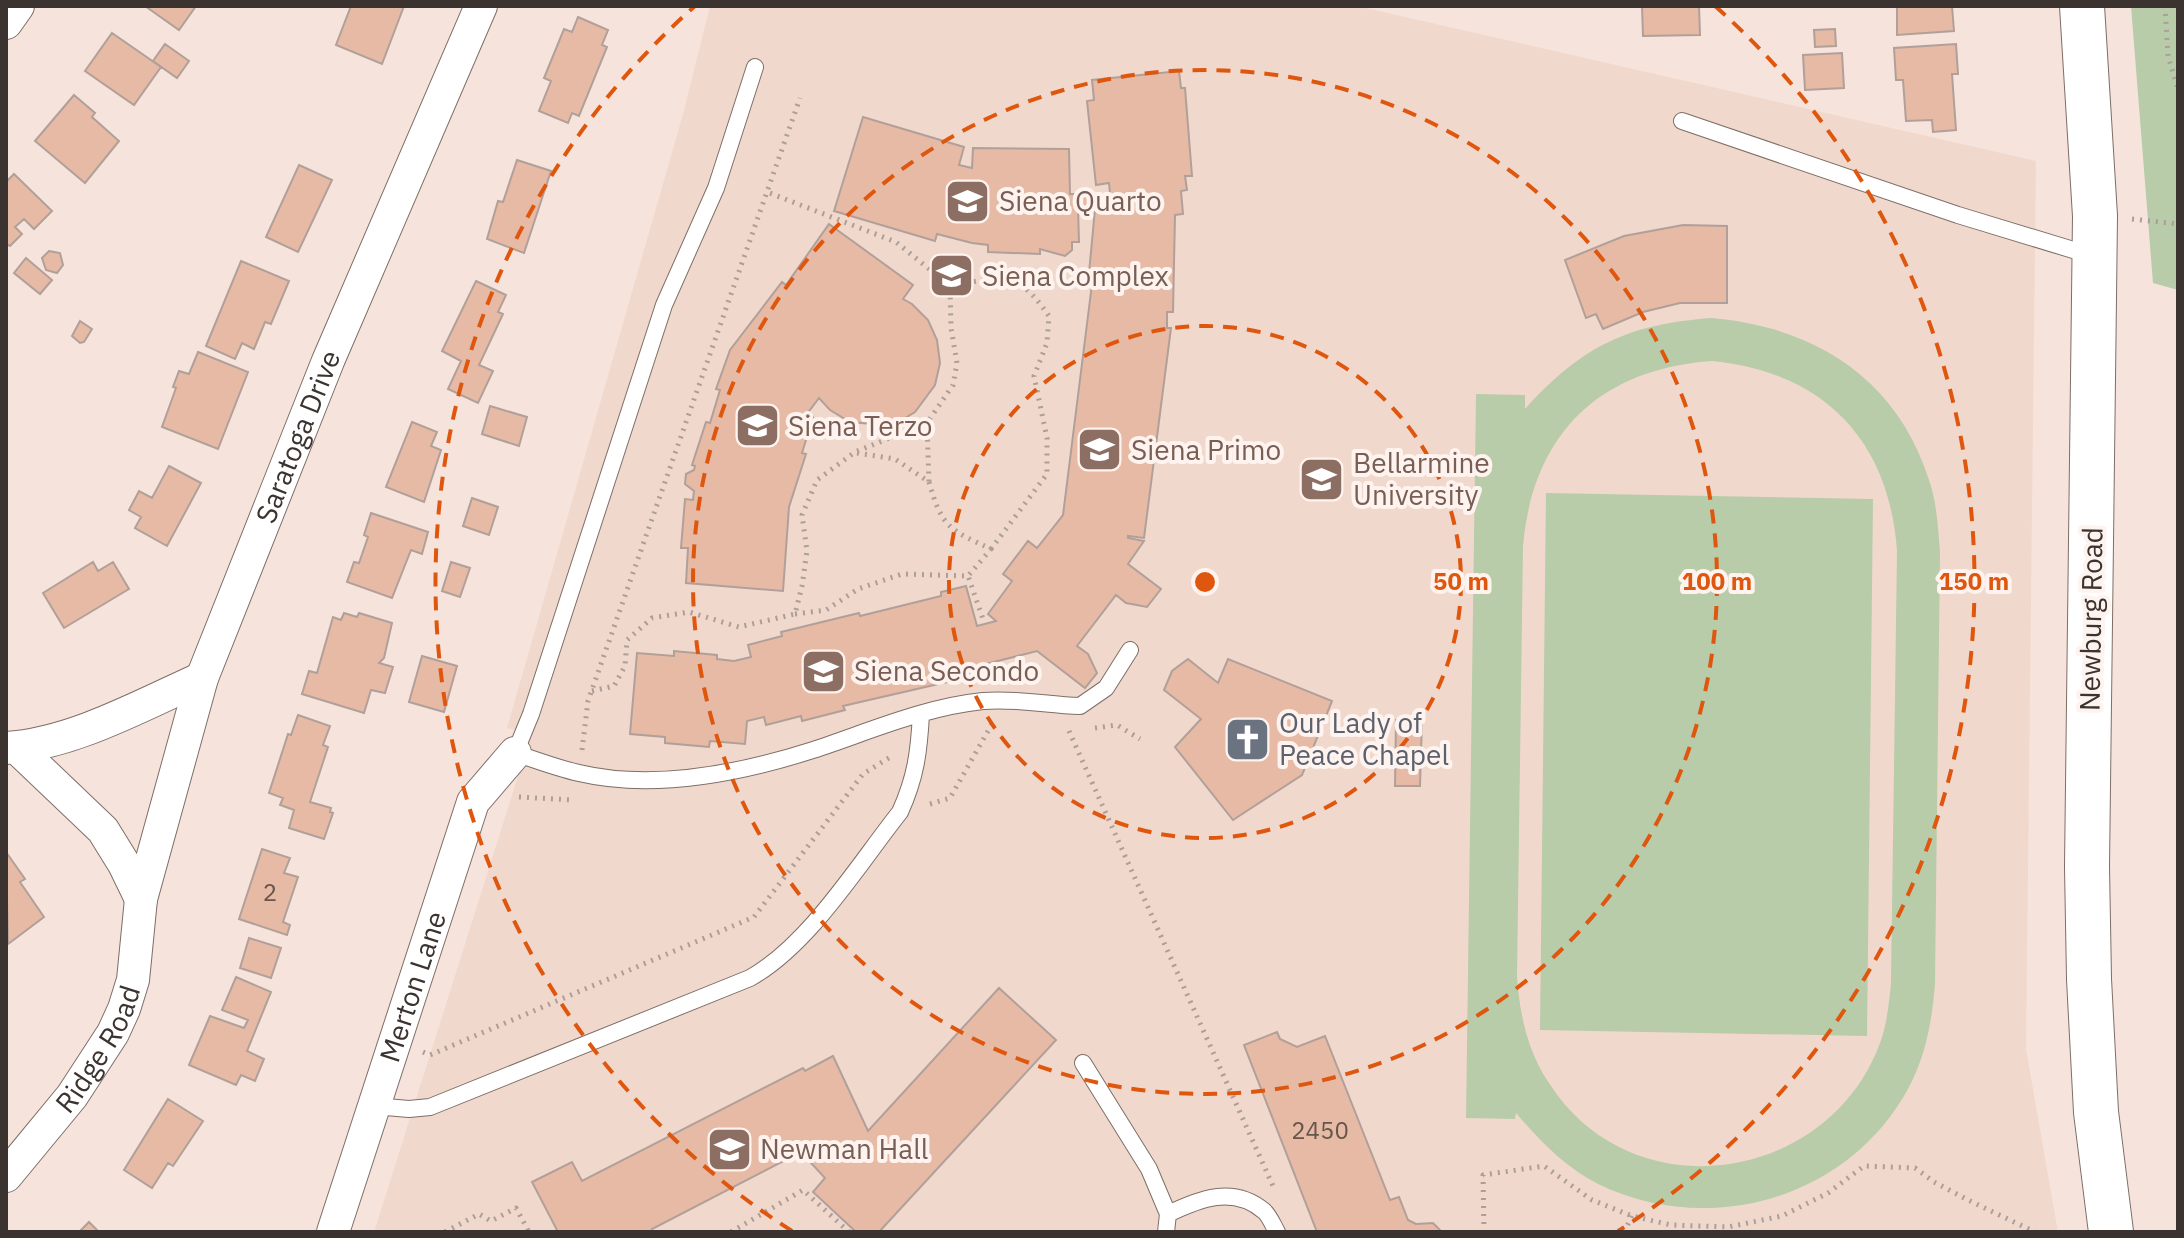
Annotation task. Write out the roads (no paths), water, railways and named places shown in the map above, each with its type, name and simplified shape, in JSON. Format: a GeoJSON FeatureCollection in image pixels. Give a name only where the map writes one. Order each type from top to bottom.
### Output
{"type":"FeatureCollection","features":[{"type":"Feature","properties":{"kind":"main road","name":"Newburg Road"},"geometry":{"type":"LineString","coordinates":[[2082,6],[2095,216],[2088,881],[2096,1112],[2111,1232]]}},
{"type":"Feature","properties":{"kind":"street"},"geometry":{"type":"LineString","coordinates":[[6,23],[18,6]]}},
{"type":"Feature","properties":{"kind":"street","name":"Saratoga Drive"},"geometry":{"type":"LineString","coordinates":[[202,678],[328,361],[481,6]]}},
{"type":"Feature","properties":{"kind":"street"},"geometry":{"type":"LineString","coordinates":[[11,748],[62,737],[120,716],[202,678]]}},
{"type":"Feature","properties":{"kind":"street","name":"Ridge Road"},"geometry":{"type":"LineString","coordinates":[[6,1176],[72,1096],[113,1033],[133,980],[141,899],[202,678]]}},
{"type":"Feature","properties":{"kind":"street"},"geometry":{"type":"LineString","coordinates":[[11,748],[103,830],[141,899]]}},
{"type":"Feature","properties":{"kind":"street","name":"Merton Lane"},"geometry":{"type":"LineString","coordinates":[[333,1232],[473,802],[515,753]]}},
{"type":"Feature","properties":{"kind":"lane"},"geometry":{"type":"LineString","coordinates":[[755,67],[716,188],[664,305],[531,714],[515,753],[580,773],[622,779],[675,778],[746,769],[921,714],[983,701],[1080,706],[1106,688],[1130,650]]}},
{"type":"Feature","properties":{"kind":"lane"},"geometry":{"type":"LineString","coordinates":[[1682,121],[1958,215],[2095,256]]}},
{"type":"Feature","properties":{"kind":"lane"},"geometry":{"type":"LineString","coordinates":[[374,1106],[430,1107],[773,966],[800,941],[900,812],[911,788],[919,754],[921,714]]}},
{"type":"Feature","properties":{"kind":"lane"},"geometry":{"type":"LineString","coordinates":[[1083,1063],[1149,1169],[1168,1214],[1166,1232]]}},
{"type":"Feature","properties":{"kind":"lane"},"geometry":{"type":"LineString","coordinates":[[1168,1214],[1202,1198],[1239,1197],[1265,1212],[1277,1232]]}},
{"type":"Feature","properties":{"kind":"place","name":"Siena Quarto"},"geometry":{"type":"Point","coordinates":[968,201]}},
{"type":"Feature","properties":{"kind":"place","name":"Siena Complex"},"geometry":{"type":"Point","coordinates":[951,276]}},
{"type":"Feature","properties":{"kind":"place","name":"Siena Terzo"},"geometry":{"type":"Point","coordinates":[757,426]}},
{"type":"Feature","properties":{"kind":"place","name":"Siena Primo"},"geometry":{"type":"Point","coordinates":[1100,450]}},
{"type":"Feature","properties":{"kind":"place","name":"Bellarmine University"},"geometry":{"type":"Point","coordinates":[1322,479]}},
{"type":"Feature","properties":{"kind":"place","name":"Siena Secondo"},"geometry":{"type":"Point","coordinates":[823,671]}},
{"type":"Feature","properties":{"kind":"place","name":"Our Lady of Peace Chapel"},"geometry":{"type":"Point","coordinates":[1248,739]}},
{"type":"Feature","properties":{"kind":"place","name":"Newman Hall"},"geometry":{"type":"Point","coordinates":[729,1149]}}]}
